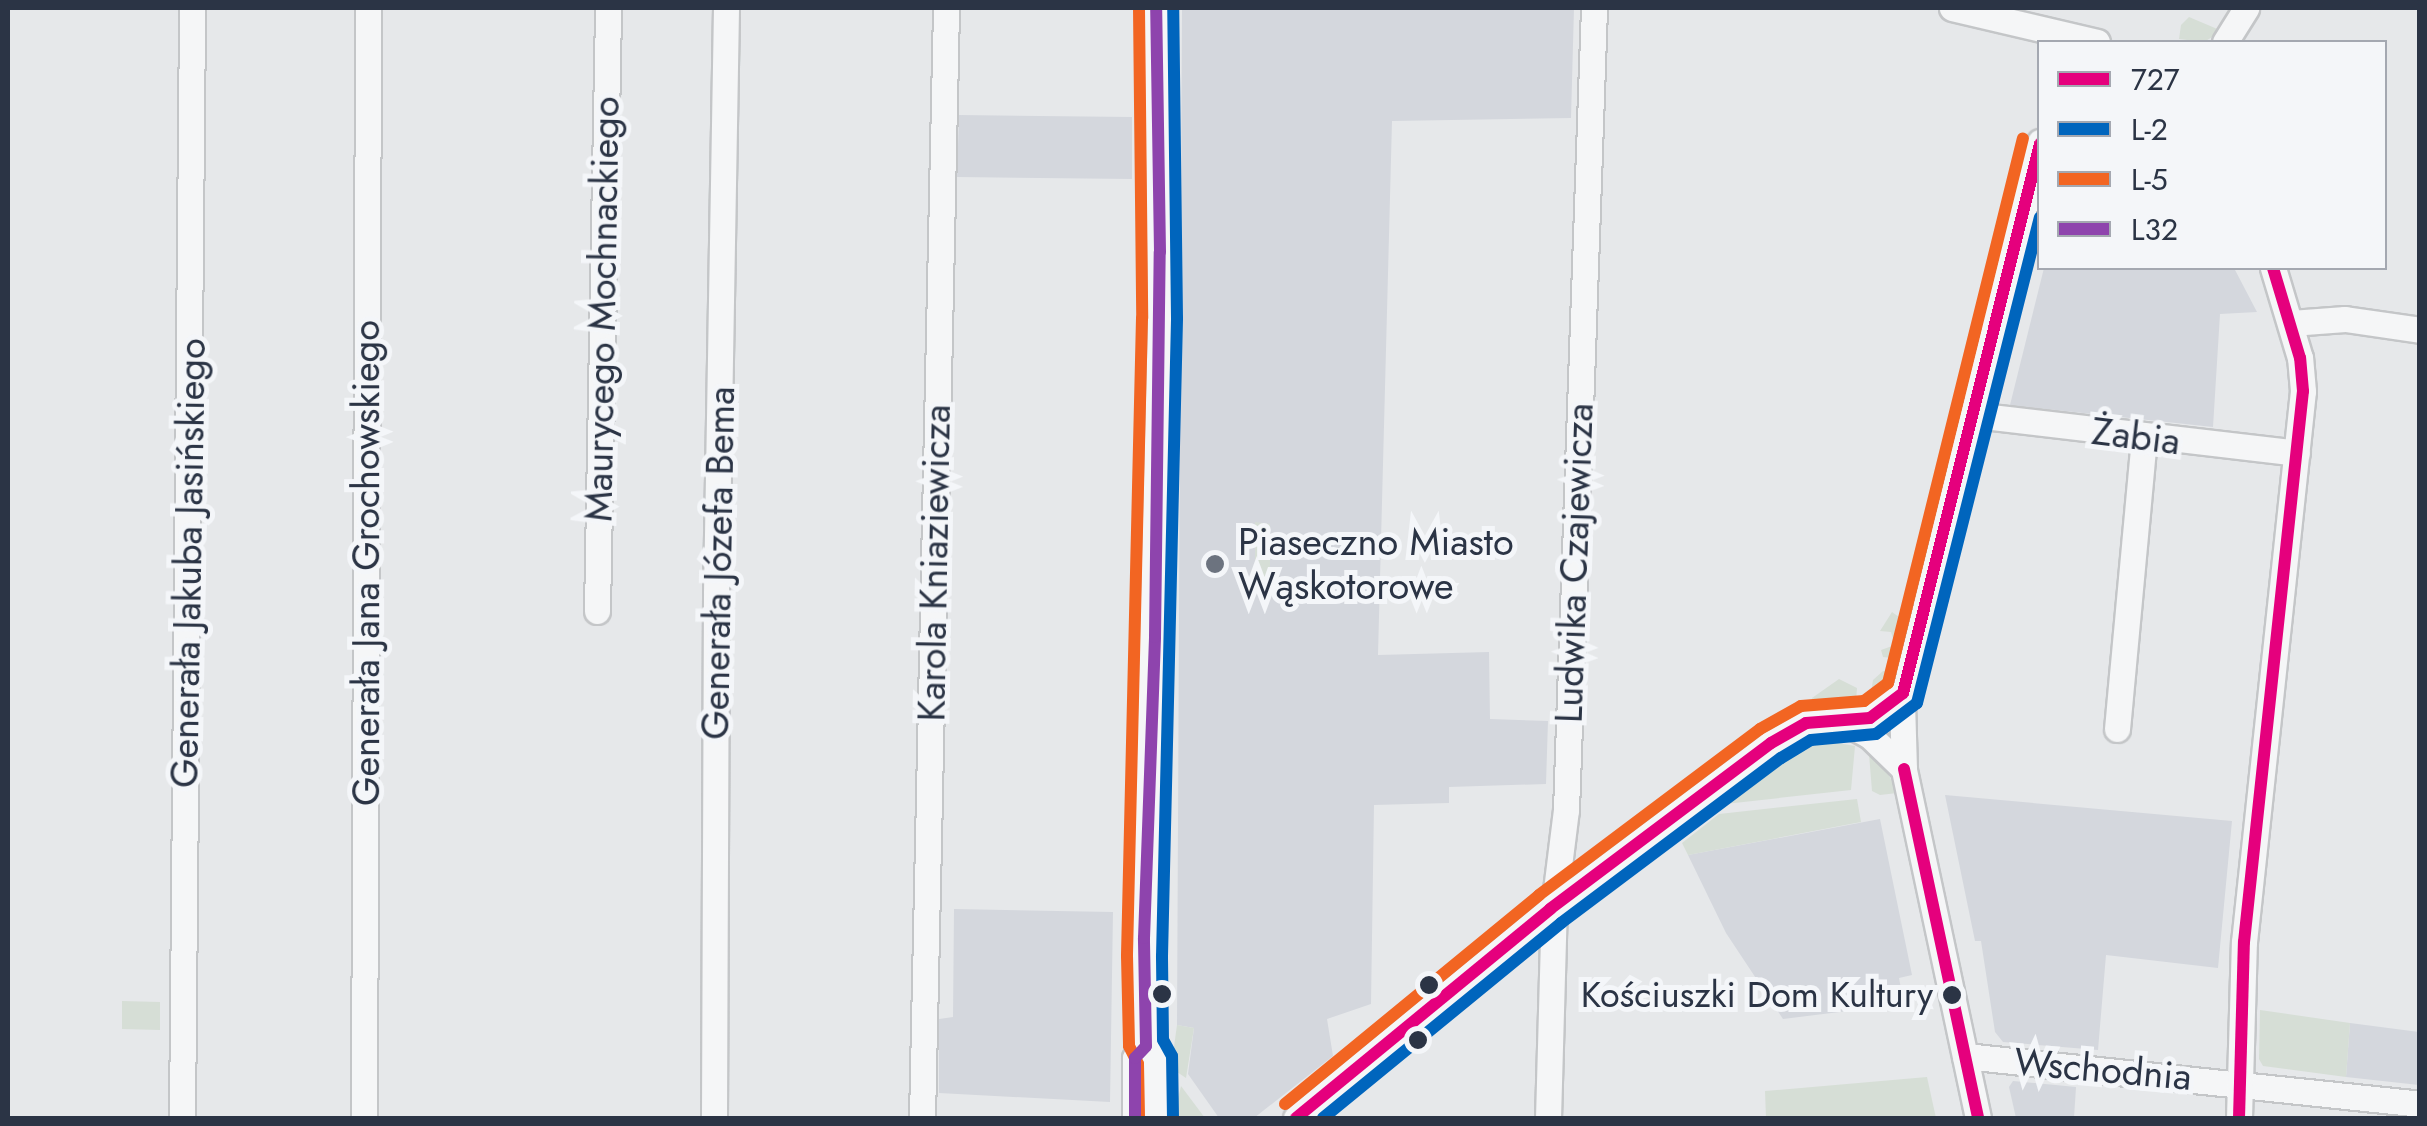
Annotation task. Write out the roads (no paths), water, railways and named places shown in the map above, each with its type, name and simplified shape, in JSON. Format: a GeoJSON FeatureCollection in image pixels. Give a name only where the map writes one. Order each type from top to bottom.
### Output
{"type":"FeatureCollection","features":[{"type":"Feature","properties":{"kind":"street","name":"Generała Jakuba Jasińskiego"},"geometry":{"type":"LineString","coordinates":[[182,1118],[192,8]]}},
{"type":"Feature","properties":{"kind":"street","name":"Generała Jana Grochowskiego"},"geometry":{"type":"LineString","coordinates":[[364,1118],[368,8]]}},
{"type":"Feature","properties":{"kind":"street","name":"Maurycego Mochnackiego"},"geometry":{"type":"LineString","coordinates":[[598,611],[608,8]]}},
{"type":"Feature","properties":{"kind":"street","name":"Generała Józefa Bema"},"geometry":{"type":"LineString","coordinates":[[714,1118],[716,593],[726,8]]}},
{"type":"Feature","properties":{"kind":"street","name":"Karola Kniaziewicza"},"geometry":{"type":"LineString","coordinates":[[922,1118],[946,8]]}},
{"type":"Feature","properties":{"kind":"street"},"geometry":{"type":"LineString","coordinates":[[1156,8],[1160,318],[1144,938],[1146,1046],[1155,1058],[1156,1118]]}},
{"type":"Feature","properties":{"kind":"street","name":"Ludwika Czajewicza"},"geometry":{"type":"LineString","coordinates":[[1548,1118],[1554,906],[1566,810],[1594,8]]}},
{"type":"Feature","properties":{"kind":"street"},"geometry":{"type":"LineString","coordinates":[[1960,8],[2063,38],[2071,8]]}},
{"type":"Feature","properties":{"kind":"street"},"geometry":{"type":"LineString","coordinates":[[2226,40],[2246,8]]}},
{"type":"Feature","properties":{"kind":"street"},"geometry":{"type":"LineString","coordinates":[[1978,1118],[1904,769],[1903,693],[2037,155]]}},
{"type":"Feature","properties":{"kind":"street"},"geometry":{"type":"LineString","coordinates":[[2238,1118],[2244,942],[2303,390],[2290,323],[2273,270]]}},
{"type":"Feature","properties":{"kind":"street"},"geometry":{"type":"LineString","coordinates":[[2290,323],[2345,319],[2420,330]]}},
{"type":"Feature","properties":{"kind":"street","name":"Żabia"},"geometry":{"type":"LineString","coordinates":[[1975,416],[2298,452]]}},
{"type":"Feature","properties":{"kind":"street"},"geometry":{"type":"LineString","coordinates":[[2118,730],[2144,437]]}},
{"type":"Feature","properties":{"kind":"street"},"geometry":{"type":"LineString","coordinates":[[1296,1118],[1554,906],[1789,730],[1816,721],[1843,721],[1883,711],[1903,693]]}},
{"type":"Feature","properties":{"kind":"street"},"geometry":{"type":"LineString","coordinates":[[1843,721],[1870,736],[1904,769]]}},
{"type":"Feature","properties":{"kind":"street"},"geometry":{"type":"LineString","coordinates":[[1134,1118],[1135,1058],[1146,1046]]}},
{"type":"Feature","properties":{"kind":"street","name":"Wschodnia"},"geometry":{"type":"LineString","coordinates":[[1965,1056],[2420,1104]]}},
{"type":"Feature","properties":{"kind":"place","name":"Piaseczno Miasto Wąskotorowe"},"geometry":{"type":"Point","coordinates":[1215,564]}},
{"type":"Feature","properties":{"kind":"place","name":"Kościuszki Dom Kultury"},"geometry":{"type":"Point","coordinates":[1952,995]}}]}
